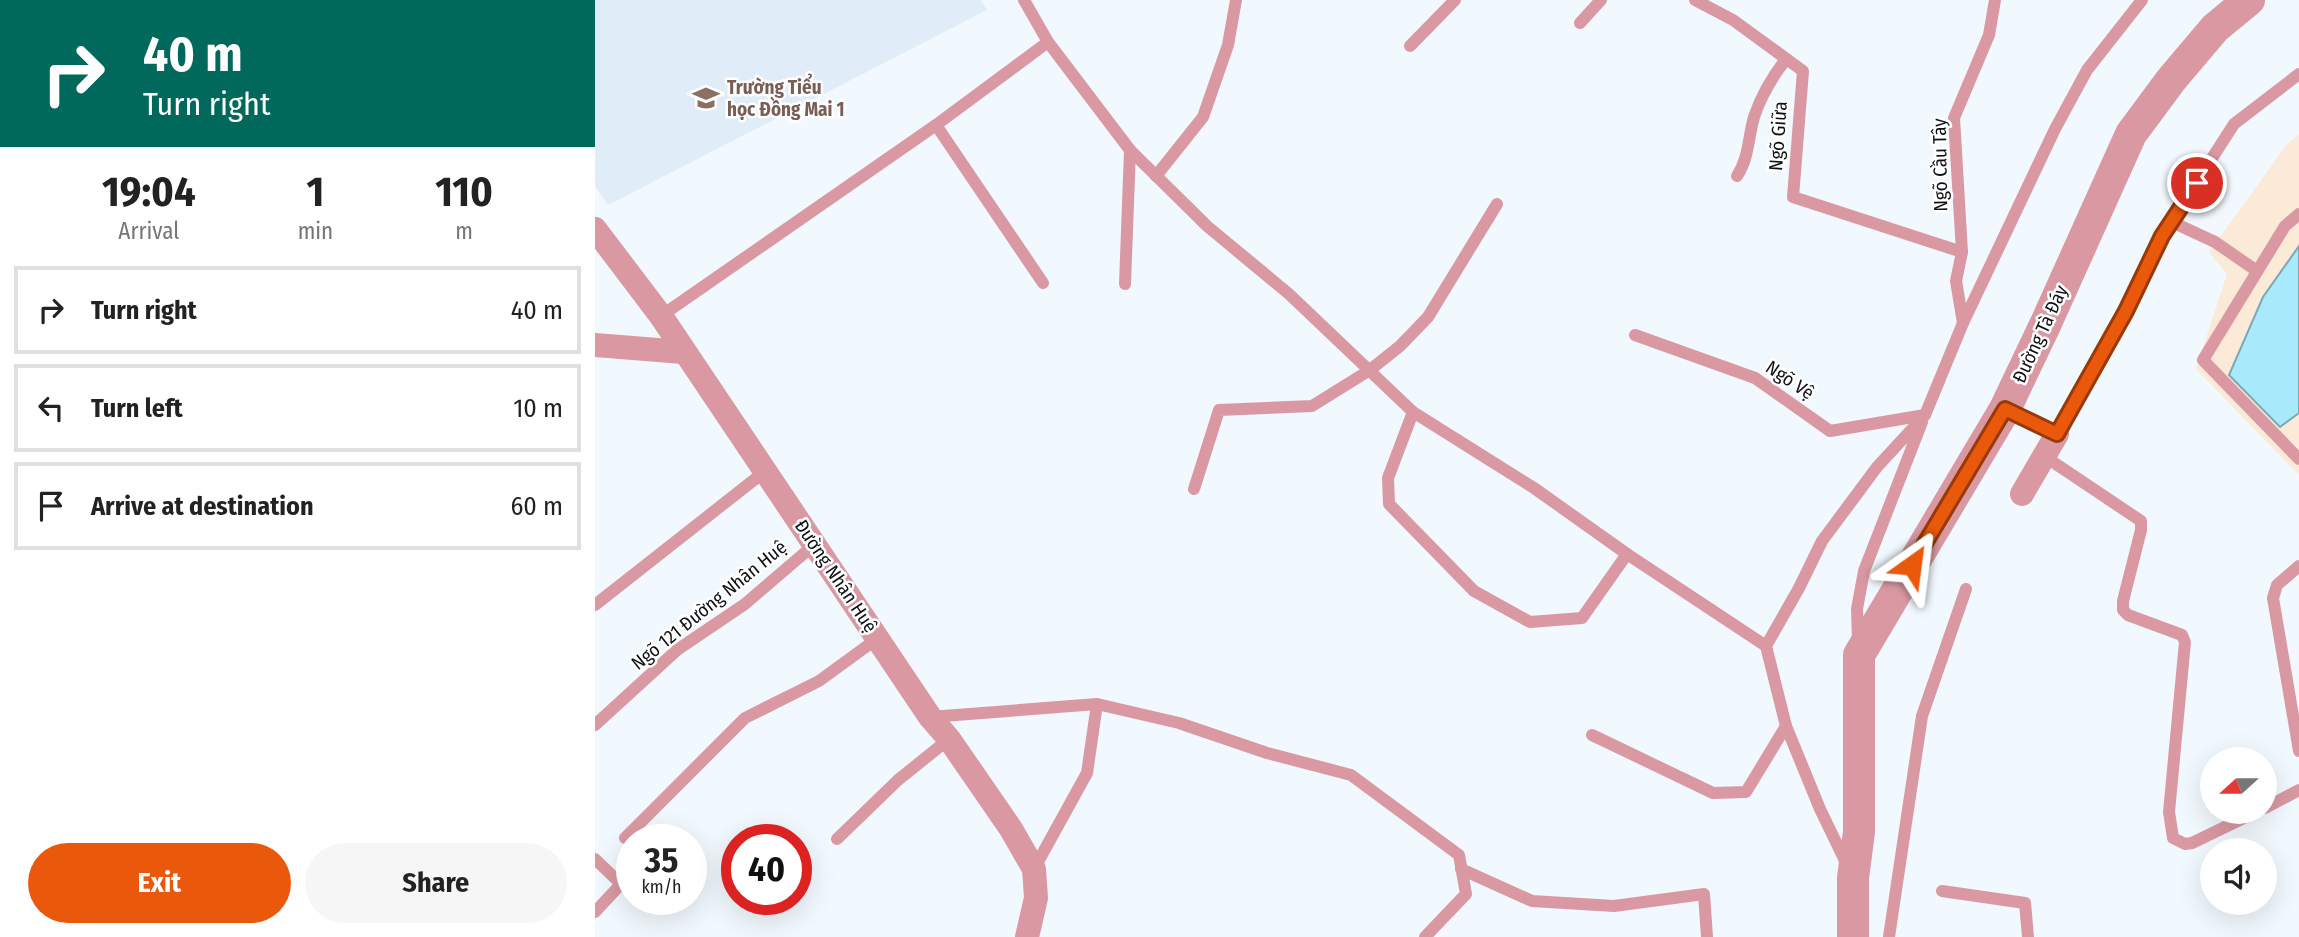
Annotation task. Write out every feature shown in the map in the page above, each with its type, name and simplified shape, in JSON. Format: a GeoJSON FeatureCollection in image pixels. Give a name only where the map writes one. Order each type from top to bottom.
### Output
{"type":"FeatureCollection","features":[{"type":"Feature","properties":{"kind":"street","name":"Đường Tà Đáy"},"geometry":{"type":"LineString","coordinates":[[1859,655],[2005,409],[2130,134],[2215,27],[2249,0]]}},
{"type":"Feature","properties":{"kind":"street","name":"Đường Nhân Huệ"},"geometry":{"type":"LineString","coordinates":[[595,229],[661,316],[930,717],[949,739],[1011,829],[1034,869],[1036,898],[1027,937]]}},
{"type":"Feature","properties":{"kind":"street"},"geometry":{"type":"LineString","coordinates":[[595,345],[683,352]]}},
{"type":"Feature","properties":{"kind":"street"},"geometry":{"type":"LineString","coordinates":[[2022,494],[2057,434]]}},
{"type":"Feature","properties":{"kind":"street"},"geometry":{"type":"LineString","coordinates":[[1853,937],[1853,878],[1859,832],[1859,655]]}},
{"type":"Feature","properties":{"kind":"lane"},"geometry":{"type":"LineString","coordinates":[[1024,0],[1048,42],[1131,150],[1207,226],[1289,294],[1413,412],[1534,488],[1627,554],[1766,646],[1786,726],[1853,878]]}},
{"type":"Feature","properties":{"kind":"lane"},"geometry":{"type":"LineString","coordinates":[[1156,176],[1203,117],[1228,45],[1236,0]]}},
{"type":"Feature","properties":{"kind":"lane"},"geometry":{"type":"LineString","coordinates":[[1410,46],[1455,0]]}},
{"type":"Feature","properties":{"kind":"lane"},"geometry":{"type":"LineString","coordinates":[[1580,23],[1601,0]]}},
{"type":"Feature","properties":{"kind":"lane","name":"Ngõ Giữa"},"geometry":{"type":"LineString","coordinates":[[1695,0],[1733,20],[1803,71],[1793,197],[1962,252]]}},
{"type":"Feature","properties":{"kind":"lane","name":"Ngõ Cầu Tây"},"geometry":{"type":"LineString","coordinates":[[1963,323],[1956,281],[1962,252],[1954,118],[1989,36],[1995,0]]}},
{"type":"Feature","properties":{"kind":"lane"},"geometry":{"type":"LineString","coordinates":[[1859,655],[1857,609],[1864,571],[1963,323],[2055,129],[2087,70],[2142,0]]}},
{"type":"Feature","properties":{"kind":"lane"},"geometry":{"type":"LineString","coordinates":[[661,316],[936,125],[1048,42]]}},
{"type":"Feature","properties":{"kind":"lane"},"geometry":{"type":"LineString","coordinates":[[1737,176],[1744,164],[1758,108],[1770,79],[1786,59]]}},
{"type":"Feature","properties":{"kind":"lane"},"geometry":{"type":"LineString","coordinates":[[2005,409],[2057,434],[2172,222],[2234,124],[2299,74]]}},
{"type":"Feature","properties":{"kind":"lane"},"geometry":{"type":"LineString","coordinates":[[936,125],[1043,283]]}},
{"type":"Feature","properties":{"kind":"lane"},"geometry":{"type":"LineString","coordinates":[[1125,284],[1131,150]]}},
{"type":"Feature","properties":{"kind":"lane"},"geometry":{"type":"LineString","coordinates":[[1194,489],[1219,410],[1312,406],[1370,370],[1400,346],[1428,317],[1496,204]]}},
{"type":"Feature","properties":{"kind":"lane"},"geometry":{"type":"LineString","coordinates":[[2299,214],[2285,226],[2203,360],[2299,459]]}},
{"type":"Feature","properties":{"kind":"lane"},"geometry":{"type":"LineString","coordinates":[[2172,222],[2215,242],[2257,271]]}},
{"type":"Feature","properties":{"kind":"lane","name":"Ngõ Vệ"},"geometry":{"type":"LineString","coordinates":[[1635,335],[1755,378],[1830,431],[1925,415]]}},
{"type":"Feature","properties":{"kind":"lane"},"geometry":{"type":"LineString","coordinates":[[1413,412],[1388,478],[1389,505],[1474,591],[1530,622],[1582,618],[1627,554]]}},
{"type":"Feature","properties":{"kind":"lane"},"geometry":{"type":"LineString","coordinates":[[1766,646],[1822,541],[1877,467],[1925,415]]}},
{"type":"Feature","properties":{"kind":"lane"},"geometry":{"type":"LineString","coordinates":[[2044,456],[2141,520],[2123,610],[2128,615],[2182,635],[2185,642],[2169,811],[2172,838],[2185,844],[2192,843],[2231,824]]}},
{"type":"Feature","properties":{"kind":"lane"},"geometry":{"type":"LineString","coordinates":[[595,605],[764,472]]}},
{"type":"Feature","properties":{"kind":"lane","name":"Ngõ 121 Đường Nhân Huệ"},"geometry":{"type":"LineString","coordinates":[[595,725],[677,650],[745,604],[815,544]]}},
{"type":"Feature","properties":{"kind":"lane"},"geometry":{"type":"LineString","coordinates":[[2299,566],[2277,585],[2273,598],[2299,751]]}},
{"type":"Feature","properties":{"kind":"lane"},"geometry":{"type":"LineString","coordinates":[[1889,937],[1922,716],[1966,589]]}},
{"type":"Feature","properties":{"kind":"lane"},"geometry":{"type":"LineString","coordinates":[[639,824],[745,718],[819,681],[878,638]]}},
{"type":"Feature","properties":{"kind":"lane"},"geometry":{"type":"LineString","coordinates":[[1034,869],[1087,774],[1097,704]]}},
{"type":"Feature","properties":{"kind":"lane"},"geometry":{"type":"LineString","coordinates":[[930,717],[1097,704],[1179,723],[1267,753],[1351,775],[1459,855],[1466,894],[1425,937]]}},
{"type":"Feature","properties":{"kind":"lane"},"geometry":{"type":"LineString","coordinates":[[1592,736],[1713,793],[1746,792],[1786,726]]}},
{"type":"Feature","properties":{"kind":"lane"},"geometry":{"type":"LineString","coordinates":[[837,839],[898,779],[949,739]]}},
{"type":"Feature","properties":{"kind":"lane"},"geometry":{"type":"LineString","coordinates":[[2277,802],[2299,790]]}},
{"type":"Feature","properties":{"kind":"lane"},"geometry":{"type":"LineString","coordinates":[[595,859],[621,884],[595,912]]}},
{"type":"Feature","properties":{"kind":"lane"},"geometry":{"type":"LineString","coordinates":[[1461,869],[1532,901],[1614,906],[1705,894],[1707,937]]}},
{"type":"Feature","properties":{"kind":"lane"},"geometry":{"type":"LineString","coordinates":[[1942,891],[2025,903],[2028,937]]}},
{"type":"Feature","properties":{"kind":"shaded area","name":"Trường Tiểu học Đồng Mai 1"},"geometry":{"type":"Polygon","coordinates":[[[595,0],[981,0],[987,10],[608,205],[595,186],[595,0]]]}},
{"type":"Feature","properties":{"kind":"shaded area"},"geometry":{"type":"Polygon","coordinates":[[[2299,134],[2299,475],[2196,369],[2227,274],[2209,252],[2288,143],[2299,134]]]}},
{"type":"Feature","properties":{"kind":"water"},"geometry":{"type":"Polygon","coordinates":[[[2299,246],[2299,413],[2280,427],[2229,375],[2263,297],[2299,246]]]}},
{"type":"Feature","properties":{"kind":"place","name":"Trường Tiểu học Đồng Mai 1"},"geometry":{"type":"Point","coordinates":[706,98]}},
{"type":"Feature","properties":{"kind":"route"},"geometry":{"type":"LineString","coordinates":[[1912,565],[2005,409],[2057,434],[2126,311],[2162,236],[2197,183]]}}]}
